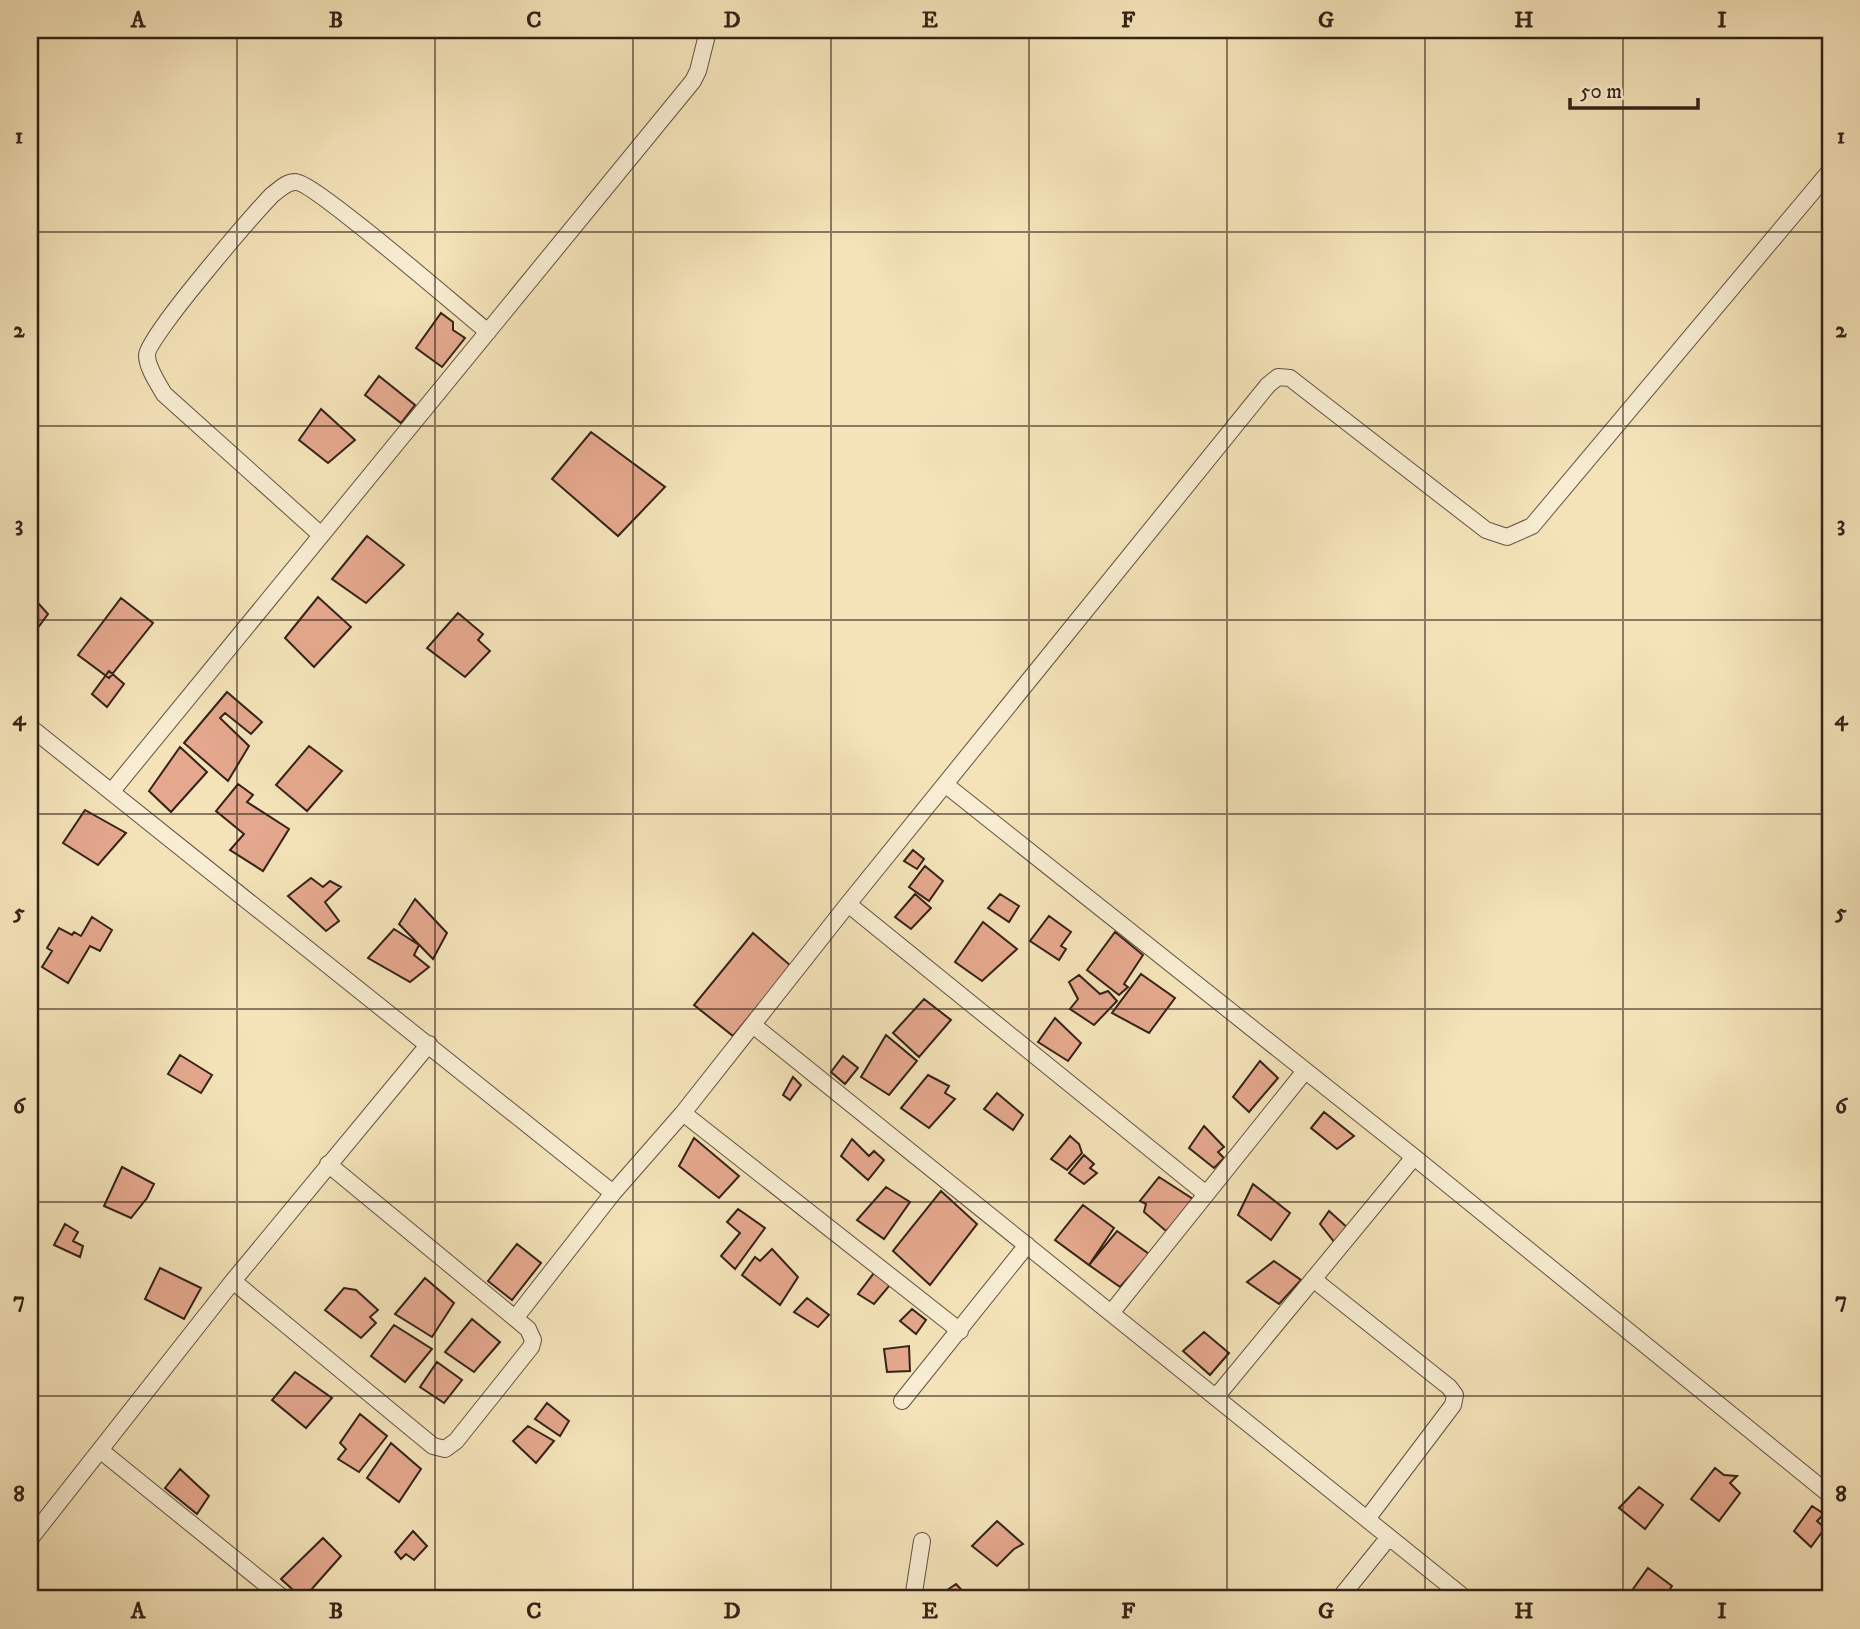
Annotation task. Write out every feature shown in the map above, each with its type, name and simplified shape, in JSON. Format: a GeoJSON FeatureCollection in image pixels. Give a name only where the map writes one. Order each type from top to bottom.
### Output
{"type":"FeatureCollection","features":[{"type":"Feature","properties":{"kind":"street"},"geometry":{"type":"LineString","coordinates":[[112,791],[692,81],[698,71],[708,31]]}},
{"type":"Feature","properties":{"kind":"street"},"geometry":{"type":"LineString","coordinates":[[516,1317],[1259,395],[1278,377],[1290,378],[1486,530],[1507,537],[1532,526],[1801,202],[1830,171]]}},
{"type":"Feature","properties":{"kind":"street"},"geometry":{"type":"LineString","coordinates":[[321,535],[164,394],[151,369],[147,356],[149,346],[183,300],[272,195],[286,184],[296,181],[307,184],[348,216],[488,332]]}},
{"type":"Feature","properties":{"kind":"street"},"geometry":{"type":"LineString","coordinates":[[30,727],[614,1193]]}},
{"type":"Feature","properties":{"kind":"street"},"geometry":{"type":"LineString","coordinates":[[946,785],[1413,1157],[1830,1495]]}},
{"type":"Feature","properties":{"kind":"street"},"geometry":{"type":"LineString","coordinates":[[848,904],[1206,1194]]}},
{"type":"Feature","properties":{"kind":"street"},"geometry":{"type":"LineString","coordinates":[[753,1025],[1466,1599]]}},
{"type":"Feature","properties":{"kind":"street"},"geometry":{"type":"LineString","coordinates":[[30,1539],[233,1281],[429,1044]]}},
{"type":"Feature","properties":{"kind":"street"},"geometry":{"type":"LineString","coordinates":[[1111,1313],[1304,1071]]}},
{"type":"Feature","properties":{"kind":"street"},"geometry":{"type":"LineString","coordinates":[[683,1113],[960,1331]]}},
{"type":"Feature","properties":{"kind":"street"},"geometry":{"type":"LineString","coordinates":[[1216,1397],[1413,1157]]}},
{"type":"Feature","properties":{"kind":"street"},"geometry":{"type":"LineString","coordinates":[[233,1281],[433,1446],[444,1449],[456,1441],[531,1348],[533,1340],[528,1329],[328,1164]]}},
{"type":"Feature","properties":{"kind":"street"},"geometry":{"type":"LineString","coordinates":[[902,1401],[1027,1245]]}},
{"type":"Feature","properties":{"kind":"street"},"geometry":{"type":"LineString","coordinates":[[1313,1279],[1449,1387],[1455,1395],[1453,1405],[1367,1518]]}},
{"type":"Feature","properties":{"kind":"street"},"geometry":{"type":"LineString","coordinates":[[100,1450],[284,1599]]}},
{"type":"Feature","properties":{"kind":"street"},"geometry":{"type":"LineString","coordinates":[[1339,1599],[1389,1537]]}},
{"type":"Feature","properties":{"kind":"street"},"geometry":{"type":"LineString","coordinates":[[913,1599],[922,1541]]}},
{"type":"Feature","properties":{"kind":"building"},"geometry":{"type":"Polygon","coordinates":[[[441,313],[453,322],[453,330],[465,338],[442,367],[416,348],[441,313]]]}},
{"type":"Feature","properties":{"kind":"building"},"geometry":{"type":"Polygon","coordinates":[[[379,376],[415,405],[401,423],[365,395],[379,376]]]}},
{"type":"Feature","properties":{"kind":"building"},"geometry":{"type":"Polygon","coordinates":[[[321,409],[355,440],[328,463],[299,440],[321,409]]]}},
{"type":"Feature","properties":{"kind":"building"},"geometry":{"type":"Polygon","coordinates":[[[591,432],[665,487],[618,536],[552,479],[591,432]]]}},
{"type":"Feature","properties":{"kind":"building"},"geometry":{"type":"Polygon","coordinates":[[[367,536],[404,565],[366,603],[332,579],[367,536]]]}},
{"type":"Feature","properties":{"kind":"building"},"geometry":{"type":"Polygon","coordinates":[[[30,594],[48,614],[34,633],[30,630],[30,594]]]}},
{"type":"Feature","properties":{"kind":"building"},"geometry":{"type":"Polygon","coordinates":[[[318,597],[351,627],[314,667],[285,638],[318,597]]]}},
{"type":"Feature","properties":{"kind":"building"},"geometry":{"type":"Polygon","coordinates":[[[121,598],[153,623],[109,678],[78,655],[121,598]]]}},
{"type":"Feature","properties":{"kind":"building"},"geometry":{"type":"Polygon","coordinates":[[[458,613],[483,634],[478,640],[490,651],[465,677],[427,648],[458,613]]]}},
{"type":"Feature","properties":{"kind":"building"},"geometry":{"type":"Polygon","coordinates":[[[109,671],[124,684],[107,707],[92,694],[109,671]]]}},
{"type":"Feature","properties":{"kind":"building"},"geometry":{"type":"Polygon","coordinates":[[[227,692],[262,722],[251,734],[225,713],[220,718],[249,746],[228,781],[184,743],[227,692]]]}},
{"type":"Feature","properties":{"kind":"building"},"geometry":{"type":"Polygon","coordinates":[[[309,746],[342,771],[307,811],[276,785],[309,746]]]}},
{"type":"Feature","properties":{"kind":"building"},"geometry":{"type":"Polygon","coordinates":[[[180,747],[207,772],[171,812],[149,791],[180,747]]]}},
{"type":"Feature","properties":{"kind":"building"},"geometry":{"type":"Polygon","coordinates":[[[238,784],[253,795],[247,802],[289,829],[263,871],[230,850],[244,834],[216,811],[238,784]]]}},
{"type":"Feature","properties":{"kind":"building"},"geometry":{"type":"Polygon","coordinates":[[[85,810],[126,833],[98,865],[63,843],[85,810]]]}},
{"type":"Feature","properties":{"kind":"building"},"geometry":{"type":"Polygon","coordinates":[[[913,850],[924,859],[917,869],[904,861],[913,850]]]}},
{"type":"Feature","properties":{"kind":"building"},"geometry":{"type":"Polygon","coordinates":[[[925,866],[943,881],[929,901],[909,887],[925,866]]]}},
{"type":"Feature","properties":{"kind":"building"},"geometry":{"type":"Polygon","coordinates":[[[311,878],[323,887],[330,881],[341,887],[325,902],[339,921],[326,931],[288,896],[311,878]]]}},
{"type":"Feature","properties":{"kind":"building"},"geometry":{"type":"Polygon","coordinates":[[[915,894],[931,908],[911,929],[895,917],[915,894]]]}},
{"type":"Feature","properties":{"kind":"building"},"geometry":{"type":"Polygon","coordinates":[[[1000,894],[1019,906],[1009,922],[988,908],[1000,894]]]}},
{"type":"Feature","properties":{"kind":"building"},"geometry":{"type":"Polygon","coordinates":[[[415,899],[447,933],[433,959],[399,924],[415,899]]]}},
{"type":"Feature","properties":{"kind":"building"},"geometry":{"type":"Polygon","coordinates":[[[1049,916],[1071,932],[1061,946],[1066,949],[1059,960],[1030,941],[1049,916]]]}},
{"type":"Feature","properties":{"kind":"building"},"geometry":{"type":"Polygon","coordinates":[[[92,917],[112,930],[100,951],[90,946],[68,983],[42,967],[52,951],[47,948],[59,928],[72,935],[74,932],[81,936],[92,917]]]}},
{"type":"Feature","properties":{"kind":"building"},"geometry":{"type":"Polygon","coordinates":[[[983,922],[1017,949],[982,981],[955,962],[983,922]]]}},
{"type":"Feature","properties":{"kind":"building"},"geometry":{"type":"Polygon","coordinates":[[[394,929],[419,945],[414,955],[429,967],[410,982],[368,958],[394,929]]]}},
{"type":"Feature","properties":{"kind":"building"},"geometry":{"type":"Polygon","coordinates":[[[1115,932],[1143,955],[1124,984],[1128,987],[1119,995],[1087,970],[1115,932]]]}},
{"type":"Feature","properties":{"kind":"building"},"geometry":{"type":"Polygon","coordinates":[[[753,933],[791,966],[733,1036],[694,1005],[753,933]]]}},
{"type":"Feature","properties":{"kind":"building"},"geometry":{"type":"Polygon","coordinates":[[[1141,974],[1175,998],[1149,1033],[1112,1013],[1141,974]]]}},
{"type":"Feature","properties":{"kind":"building"},"geometry":{"type":"Polygon","coordinates":[[[1079,975],[1100,994],[1108,991],[1117,1001],[1094,1025],[1070,1009],[1078,999],[1069,982],[1079,975]]]}},
{"type":"Feature","properties":{"kind":"building"},"geometry":{"type":"Polygon","coordinates":[[[924,999],[951,1020],[919,1057],[893,1033],[924,999]]]}},
{"type":"Feature","properties":{"kind":"building"},"geometry":{"type":"Polygon","coordinates":[[[1055,1018],[1081,1043],[1068,1061],[1038,1042],[1055,1018]]]}},
{"type":"Feature","properties":{"kind":"building"},"geometry":{"type":"Polygon","coordinates":[[[886,1035],[917,1061],[889,1095],[861,1077],[886,1035]]]}},
{"type":"Feature","properties":{"kind":"building"},"geometry":{"type":"Polygon","coordinates":[[[180,1055],[212,1075],[201,1093],[168,1074],[180,1055]]]}},
{"type":"Feature","properties":{"kind":"building"},"geometry":{"type":"Polygon","coordinates":[[[843,1056],[858,1068],[845,1084],[831,1072],[843,1056]]]}},
{"type":"Feature","properties":{"kind":"building"},"geometry":{"type":"Polygon","coordinates":[[[1260,1061],[1278,1078],[1249,1112],[1233,1097],[1260,1061]]]}},
{"type":"Feature","properties":{"kind":"building"},"geometry":{"type":"Polygon","coordinates":[[[928,1075],[949,1086],[945,1093],[955,1099],[929,1128],[901,1108],[928,1075]]]}},
{"type":"Feature","properties":{"kind":"building"},"geometry":{"type":"Polygon","coordinates":[[[793,1077],[801,1085],[790,1100],[783,1095],[793,1077]]]}},
{"type":"Feature","properties":{"kind":"building"},"geometry":{"type":"Polygon","coordinates":[[[997,1093],[1023,1115],[1013,1130],[984,1109],[997,1093]]]}},
{"type":"Feature","properties":{"kind":"building"},"geometry":{"type":"Polygon","coordinates":[[[1324,1112],[1354,1136],[1337,1149],[1311,1128],[1324,1112]]]}},
{"type":"Feature","properties":{"kind":"building"},"geometry":{"type":"Polygon","coordinates":[[[1204,1126],[1224,1147],[1218,1152],[1224,1158],[1214,1168],[1189,1148],[1204,1126]]]}},
{"type":"Feature","properties":{"kind":"building"},"geometry":{"type":"Polygon","coordinates":[[[1070,1136],[1079,1144],[1082,1153],[1067,1170],[1051,1159],[1070,1136]]]}},
{"type":"Feature","properties":{"kind":"building"},"geometry":{"type":"Polygon","coordinates":[[[694,1138],[739,1176],[719,1198],[679,1166],[694,1138]]]}},
{"type":"Feature","properties":{"kind":"building"},"geometry":{"type":"Polygon","coordinates":[[[852,1139],[869,1156],[874,1151],[884,1160],[868,1180],[841,1156],[852,1139]]]}},
{"type":"Feature","properties":{"kind":"building"},"geometry":{"type":"Polygon","coordinates":[[[1084,1155],[1094,1164],[1090,1168],[1097,1173],[1084,1184],[1069,1173],[1084,1155]]]}},
{"type":"Feature","properties":{"kind":"building"},"geometry":{"type":"Polygon","coordinates":[[[122,1167],[154,1184],[131,1218],[104,1206],[122,1167]]]}},
{"type":"Feature","properties":{"kind":"building"},"geometry":{"type":"Polygon","coordinates":[[[1159,1177],[1196,1201],[1166,1231],[1144,1212],[1146,1204],[1140,1201],[1159,1177]]]}},
{"type":"Feature","properties":{"kind":"building"},"geometry":{"type":"Polygon","coordinates":[[[1253,1184],[1290,1213],[1271,1240],[1238,1215],[1253,1184]]]}},
{"type":"Feature","properties":{"kind":"building"},"geometry":{"type":"Polygon","coordinates":[[[886,1187],[910,1202],[884,1239],[857,1220],[886,1187]]]}},
{"type":"Feature","properties":{"kind":"building"},"geometry":{"type":"Polygon","coordinates":[[[941,1191],[977,1224],[930,1285],[893,1251],[941,1191]]]}},
{"type":"Feature","properties":{"kind":"building"},"geometry":{"type":"Polygon","coordinates":[[[1083,1205],[1114,1228],[1089,1265],[1055,1240],[1083,1205]]]}},
{"type":"Feature","properties":{"kind":"building"},"geometry":{"type":"Polygon","coordinates":[[[738,1209],[765,1228],[735,1269],[721,1256],[740,1233],[727,1222],[738,1209]]]}},
{"type":"Feature","properties":{"kind":"building"},"geometry":{"type":"Polygon","coordinates":[[[1329,1211],[1349,1229],[1335,1243],[1320,1224],[1329,1211]]]}},
{"type":"Feature","properties":{"kind":"building"},"geometry":{"type":"Polygon","coordinates":[[[65,1224],[78,1232],[73,1241],[83,1246],[80,1257],[54,1245],[65,1224]]]}},
{"type":"Feature","properties":{"kind":"building"},"geometry":{"type":"Polygon","coordinates":[[[1117,1231],[1149,1254],[1120,1287],[1089,1265],[1117,1231]]]}},
{"type":"Feature","properties":{"kind":"building"},"geometry":{"type":"Polygon","coordinates":[[[517,1244],[541,1263],[512,1300],[488,1281],[517,1244]]]}},
{"type":"Feature","properties":{"kind":"building"},"geometry":{"type":"Polygon","coordinates":[[[772,1249],[798,1277],[780,1305],[742,1275],[755,1257],[760,1261],[772,1249]]]}},
{"type":"Feature","properties":{"kind":"building"},"geometry":{"type":"Polygon","coordinates":[[[1274,1261],[1301,1280],[1279,1304],[1247,1282],[1274,1261]]]}},
{"type":"Feature","properties":{"kind":"building"},"geometry":{"type":"Polygon","coordinates":[[[160,1268],[201,1288],[184,1319],[145,1299],[160,1268]]]}},
{"type":"Feature","properties":{"kind":"building"},"geometry":{"type":"Polygon","coordinates":[[[874,1273],[890,1285],[874,1304],[858,1294],[874,1273]]]}},
{"type":"Feature","properties":{"kind":"building"},"geometry":{"type":"Polygon","coordinates":[[[425,1278],[454,1303],[432,1337],[395,1314],[425,1278]]]}},
{"type":"Feature","properties":{"kind":"building"},"geometry":{"type":"Polygon","coordinates":[[[344,1288],[356,1290],[378,1310],[370,1317],[376,1323],[361,1338],[325,1310],[344,1288]]]}},
{"type":"Feature","properties":{"kind":"building"},"geometry":{"type":"Polygon","coordinates":[[[807,1298],[829,1315],[818,1327],[794,1312],[807,1298]]]}},
{"type":"Feature","properties":{"kind":"building"},"geometry":{"type":"Polygon","coordinates":[[[912,1309],[926,1320],[916,1334],[900,1321],[912,1309]]]}},
{"type":"Feature","properties":{"kind":"building"},"geometry":{"type":"Polygon","coordinates":[[[472,1319],[500,1342],[474,1372],[445,1352],[472,1319]]]}},
{"type":"Feature","properties":{"kind":"building"},"geometry":{"type":"Polygon","coordinates":[[[394,1325],[432,1349],[405,1382],[371,1356],[394,1325]]]}},
{"type":"Feature","properties":{"kind":"building"},"geometry":{"type":"Polygon","coordinates":[[[1204,1332],[1229,1353],[1210,1375],[1183,1351],[1204,1332]]]}},
{"type":"Feature","properties":{"kind":"building"},"geometry":{"type":"Polygon","coordinates":[[[909,1346],[910,1371],[887,1372],[884,1349],[909,1346]]]}},
{"type":"Feature","properties":{"kind":"building"},"geometry":{"type":"Polygon","coordinates":[[[437,1362],[462,1380],[444,1403],[420,1387],[437,1362]]]}},
{"type":"Feature","properties":{"kind":"building"},"geometry":{"type":"Polygon","coordinates":[[[295,1372],[332,1398],[306,1428],[272,1400],[295,1372]]]}},
{"type":"Feature","properties":{"kind":"building"},"geometry":{"type":"Polygon","coordinates":[[[547,1403],[569,1421],[560,1436],[535,1419],[547,1403]]]}},
{"type":"Feature","properties":{"kind":"building"},"geometry":{"type":"Polygon","coordinates":[[[360,1414],[387,1436],[359,1472],[338,1459],[346,1449],[340,1443],[360,1414]]]}},
{"type":"Feature","properties":{"kind":"building"},"geometry":{"type":"Polygon","coordinates":[[[528,1426],[554,1441],[536,1463],[513,1441],[528,1426]]]}},
{"type":"Feature","properties":{"kind":"building"},"geometry":{"type":"Polygon","coordinates":[[[391,1443],[421,1469],[399,1502],[367,1478],[391,1443]]]}},
{"type":"Feature","properties":{"kind":"building"},"geometry":{"type":"Polygon","coordinates":[[[1715,1468],[1724,1475],[1737,1476],[1730,1483],[1740,1493],[1719,1521],[1691,1499],[1715,1468]]]}},
{"type":"Feature","properties":{"kind":"building"},"geometry":{"type":"Polygon","coordinates":[[[180,1469],[209,1496],[197,1514],[165,1488],[180,1469]]]}},
{"type":"Feature","properties":{"kind":"building"},"geometry":{"type":"Polygon","coordinates":[[[1639,1487],[1663,1505],[1645,1529],[1619,1508],[1639,1487]]]}},
{"type":"Feature","properties":{"kind":"building"},"geometry":{"type":"Polygon","coordinates":[[[1812,1506],[1824,1514],[1817,1521],[1825,1528],[1811,1547],[1794,1531],[1812,1506]]]}},
{"type":"Feature","properties":{"kind":"building"},"geometry":{"type":"Polygon","coordinates":[[[997,1521],[1023,1544],[997,1566],[972,1546],[997,1521]]]}},
{"type":"Feature","properties":{"kind":"building"},"geometry":{"type":"Polygon","coordinates":[[[413,1531],[427,1546],[414,1560],[406,1554],[401,1559],[395,1552],[413,1531]]]}},
{"type":"Feature","properties":{"kind":"building"},"geometry":{"type":"Polygon","coordinates":[[[323,1538],[341,1556],[303,1599],[281,1579],[323,1538]]]}},
{"type":"Feature","properties":{"kind":"building"},"geometry":{"type":"Polygon","coordinates":[[[1648,1568],[1672,1586],[1663,1599],[1646,1599],[1633,1589],[1648,1568]]]}},
{"type":"Feature","properties":{"kind":"building"},"geometry":{"type":"Polygon","coordinates":[[[956,1584],[970,1599],[941,1599],[943,1593],[956,1584]]]}}]}
